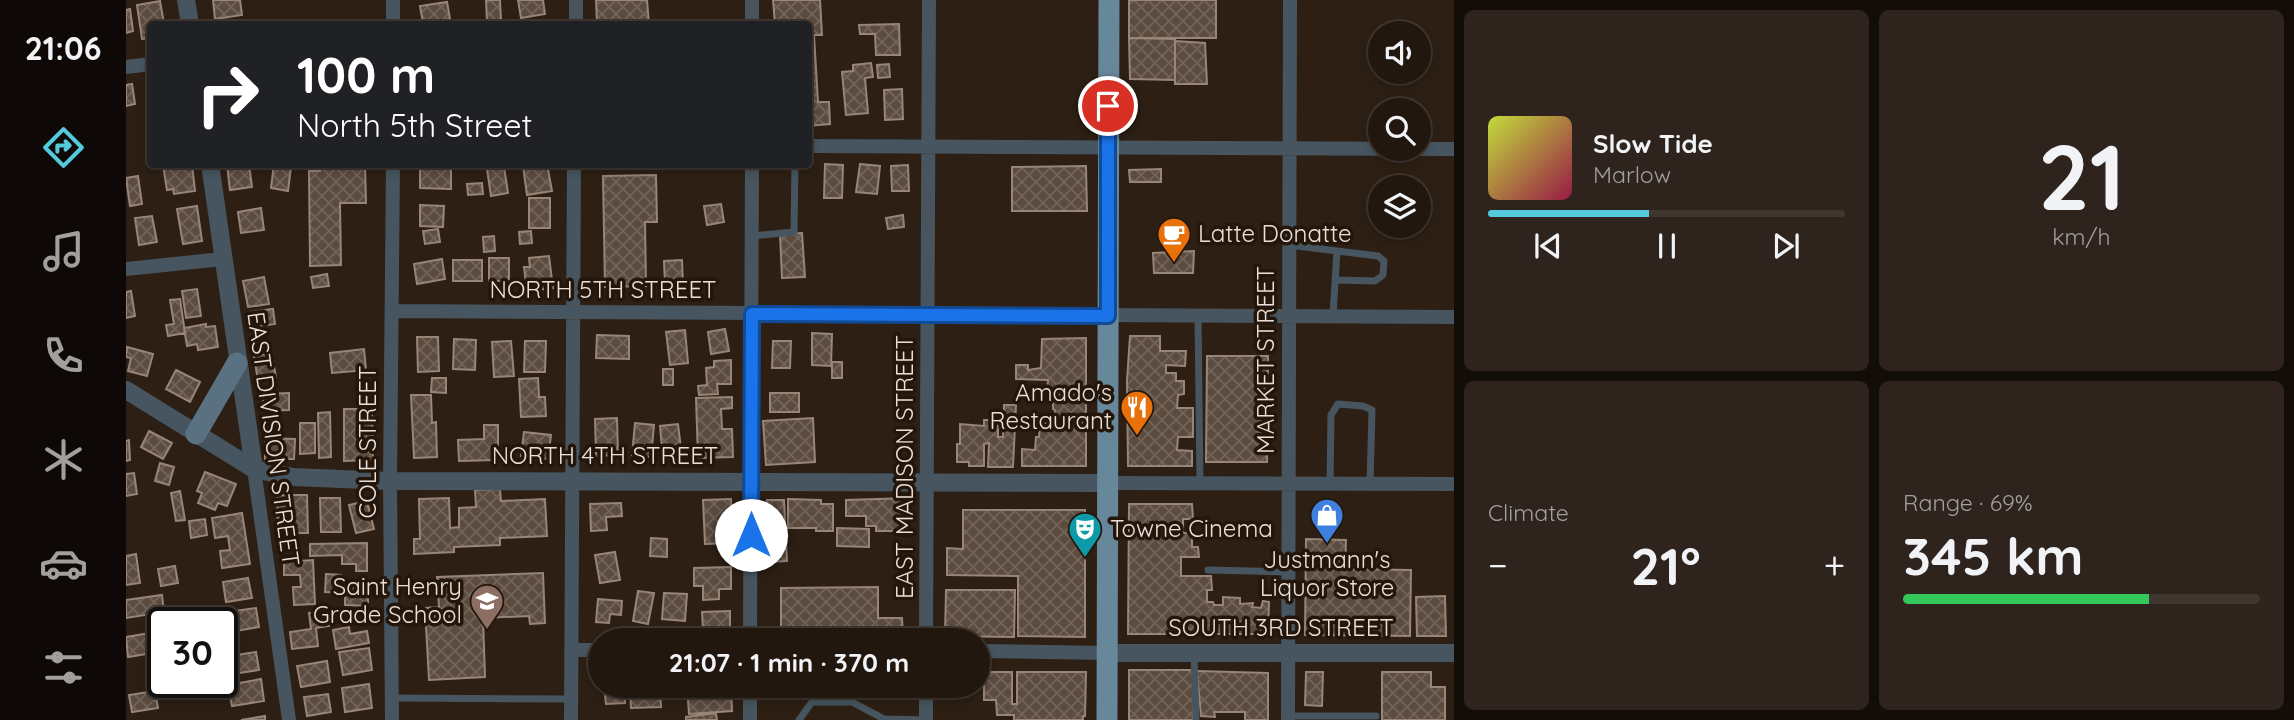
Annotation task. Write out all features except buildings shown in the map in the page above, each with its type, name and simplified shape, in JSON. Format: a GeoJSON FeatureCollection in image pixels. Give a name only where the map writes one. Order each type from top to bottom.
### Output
{"type":"FeatureCollection","features":[{"type":"Feature","properties":{"kind":"main road"},"geometry":{"type":"LineString","coordinates":[[1107,720],[1109,0]]}},
{"type":"Feature","properties":{"kind":"main road"},"geometry":{"type":"LineString","coordinates":[[195,434],[237,363]]}},
{"type":"Feature","properties":{"kind":"street"},"geometry":{"type":"LineString","coordinates":[[186,0],[190,21]]}},
{"type":"Feature","properties":{"kind":"street"},"geometry":{"type":"LineString","coordinates":[[393,0],[393,21]]}},
{"type":"Feature","properties":{"kind":"street"},"geometry":{"type":"LineString","coordinates":[[576,0],[576,21]]}},
{"type":"Feature","properties":{"kind":"street"},"geometry":{"type":"LineString","coordinates":[[752,0],[752,21]]}},
{"type":"Feature","properties":{"kind":"street","name":"EAST MADISON STREET"},"geometry":{"type":"LineString","coordinates":[[926,628],[929,0]]}},
{"type":"Feature","properties":{"kind":"street","name":"MARKET STREET"},"geometry":{"type":"LineString","coordinates":[[1288,718],[1290,0]]}},
{"type":"Feature","properties":{"kind":"street"},"geometry":{"type":"LineString","coordinates":[[126,67],[147,64]]}},
{"type":"Feature","properties":{"kind":"street"},"geometry":{"type":"LineString","coordinates":[[812,146],[1454,149]]}},
{"type":"Feature","properties":{"kind":"street","name":"EAST DIVISION STREET"},"geometry":{"type":"LineString","coordinates":[[211,168],[289,720]]}},
{"type":"Feature","properties":{"kind":"street","name":"COLE STREET"},"geometry":{"type":"LineString","coordinates":[[392,720],[390,481],[393,168]]}},
{"type":"Feature","properties":{"kind":"street"},"geometry":{"type":"LineString","coordinates":[[571,720],[574,168]]}},
{"type":"Feature","properties":{"kind":"street"},"geometry":{"type":"LineString","coordinates":[[750,628],[752,168]]}},
{"type":"Feature","properties":{"kind":"street"},"geometry":{"type":"LineString","coordinates":[[126,269],[222,259]]}},
{"type":"Feature","properties":{"kind":"street","name":"NORTH 5TH STREET"},"geometry":{"type":"LineString","coordinates":[[393,312],[1454,317]]}},
{"type":"Feature","properties":{"kind":"street","name":"NORTH 4TH STREET"},"geometry":{"type":"LineString","coordinates":[[126,390],[254,469],[293,477],[390,481],[1107,483]]}},
{"type":"Feature","properties":{"kind":"street"},"geometry":{"type":"LineString","coordinates":[[1107,483],[1454,484]]}},
{"type":"Feature","properties":{"kind":"street"},"geometry":{"type":"LineString","coordinates":[[571,650],[588,650]]}},
{"type":"Feature","properties":{"kind":"street"},"geometry":{"type":"LineString","coordinates":[[990,651],[1107,653]]}},
{"type":"Feature","properties":{"kind":"street","name":"SOUTH 3RD STREET"},"geometry":{"type":"LineString","coordinates":[[1107,653],[1454,653]]}},
{"type":"Feature","properties":{"kind":"street"},"geometry":{"type":"LineString","coordinates":[[750,698],[750,720]]}},
{"type":"Feature","properties":{"kind":"street"},"geometry":{"type":"LineString","coordinates":[[926,698],[926,720]]}},
{"type":"Feature","properties":{"kind":"lane"},"geometry":{"type":"LineString","coordinates":[[751,236],[794,232],[795,168]]}},
{"type":"Feature","properties":{"kind":"lane"},"geometry":{"type":"LineString","coordinates":[[1289,244],[1378,256],[1384,261],[1383,275],[1375,281],[1335,280]]}},
{"type":"Feature","properties":{"kind":"lane"},"geometry":{"type":"LineString","coordinates":[[1333,316],[1337,251]]}},
{"type":"Feature","properties":{"kind":"lane"},"geometry":{"type":"LineString","coordinates":[[1198,316],[1200,484]]}},
{"type":"Feature","properties":{"kind":"lane"},"geometry":{"type":"LineString","coordinates":[[1330,484],[1331,415],[1338,404],[1363,405],[1372,410],[1370,484]]}},
{"type":"Feature","properties":{"kind":"lane"},"geometry":{"type":"LineString","coordinates":[[1208,570],[1288,572]]}},
{"type":"Feature","properties":{"kind":"lane"},"geometry":{"type":"LineString","coordinates":[[1194,652],[1196,720]]}},
{"type":"Feature","properties":{"kind":"lane"},"geometry":{"type":"LineString","coordinates":[[392,698],[571,699]]}},
{"type":"Feature","properties":{"kind":"lane"},"geometry":{"type":"LineString","coordinates":[[799,720],[811,702],[852,702],[884,719],[926,720]]}},
{"type":"Feature","properties":{"kind":"lane"},"geometry":{"type":"LineString","coordinates":[[1288,718],[1376,716]]}},
{"type":"Feature","properties":{"kind":"place","name":"Latte Donatte"},"geometry":{"type":"Point","coordinates":[1174,264]}},
{"type":"Feature","properties":{"kind":"place","name":"Amado's Restaurant"},"geometry":{"type":"Point","coordinates":[1137,437]}},
{"type":"Feature","properties":{"kind":"place","name":"Justmann's Liquor Store"},"geometry":{"type":"Point","coordinates":[1327,545]}},
{"type":"Feature","properties":{"kind":"place","name":"Towne Cinema"},"geometry":{"type":"Point","coordinates":[1085,559]}},
{"type":"Feature","properties":{"kind":"place","name":"Saint Henry Grade School"},"geometry":{"type":"Point","coordinates":[487,631]}},
{"type":"Feature","properties":{"kind":"route"},"geometry":{"type":"LineString","coordinates":[[751,535],[752,314],[1108,316],[1108,106]]}}]}
